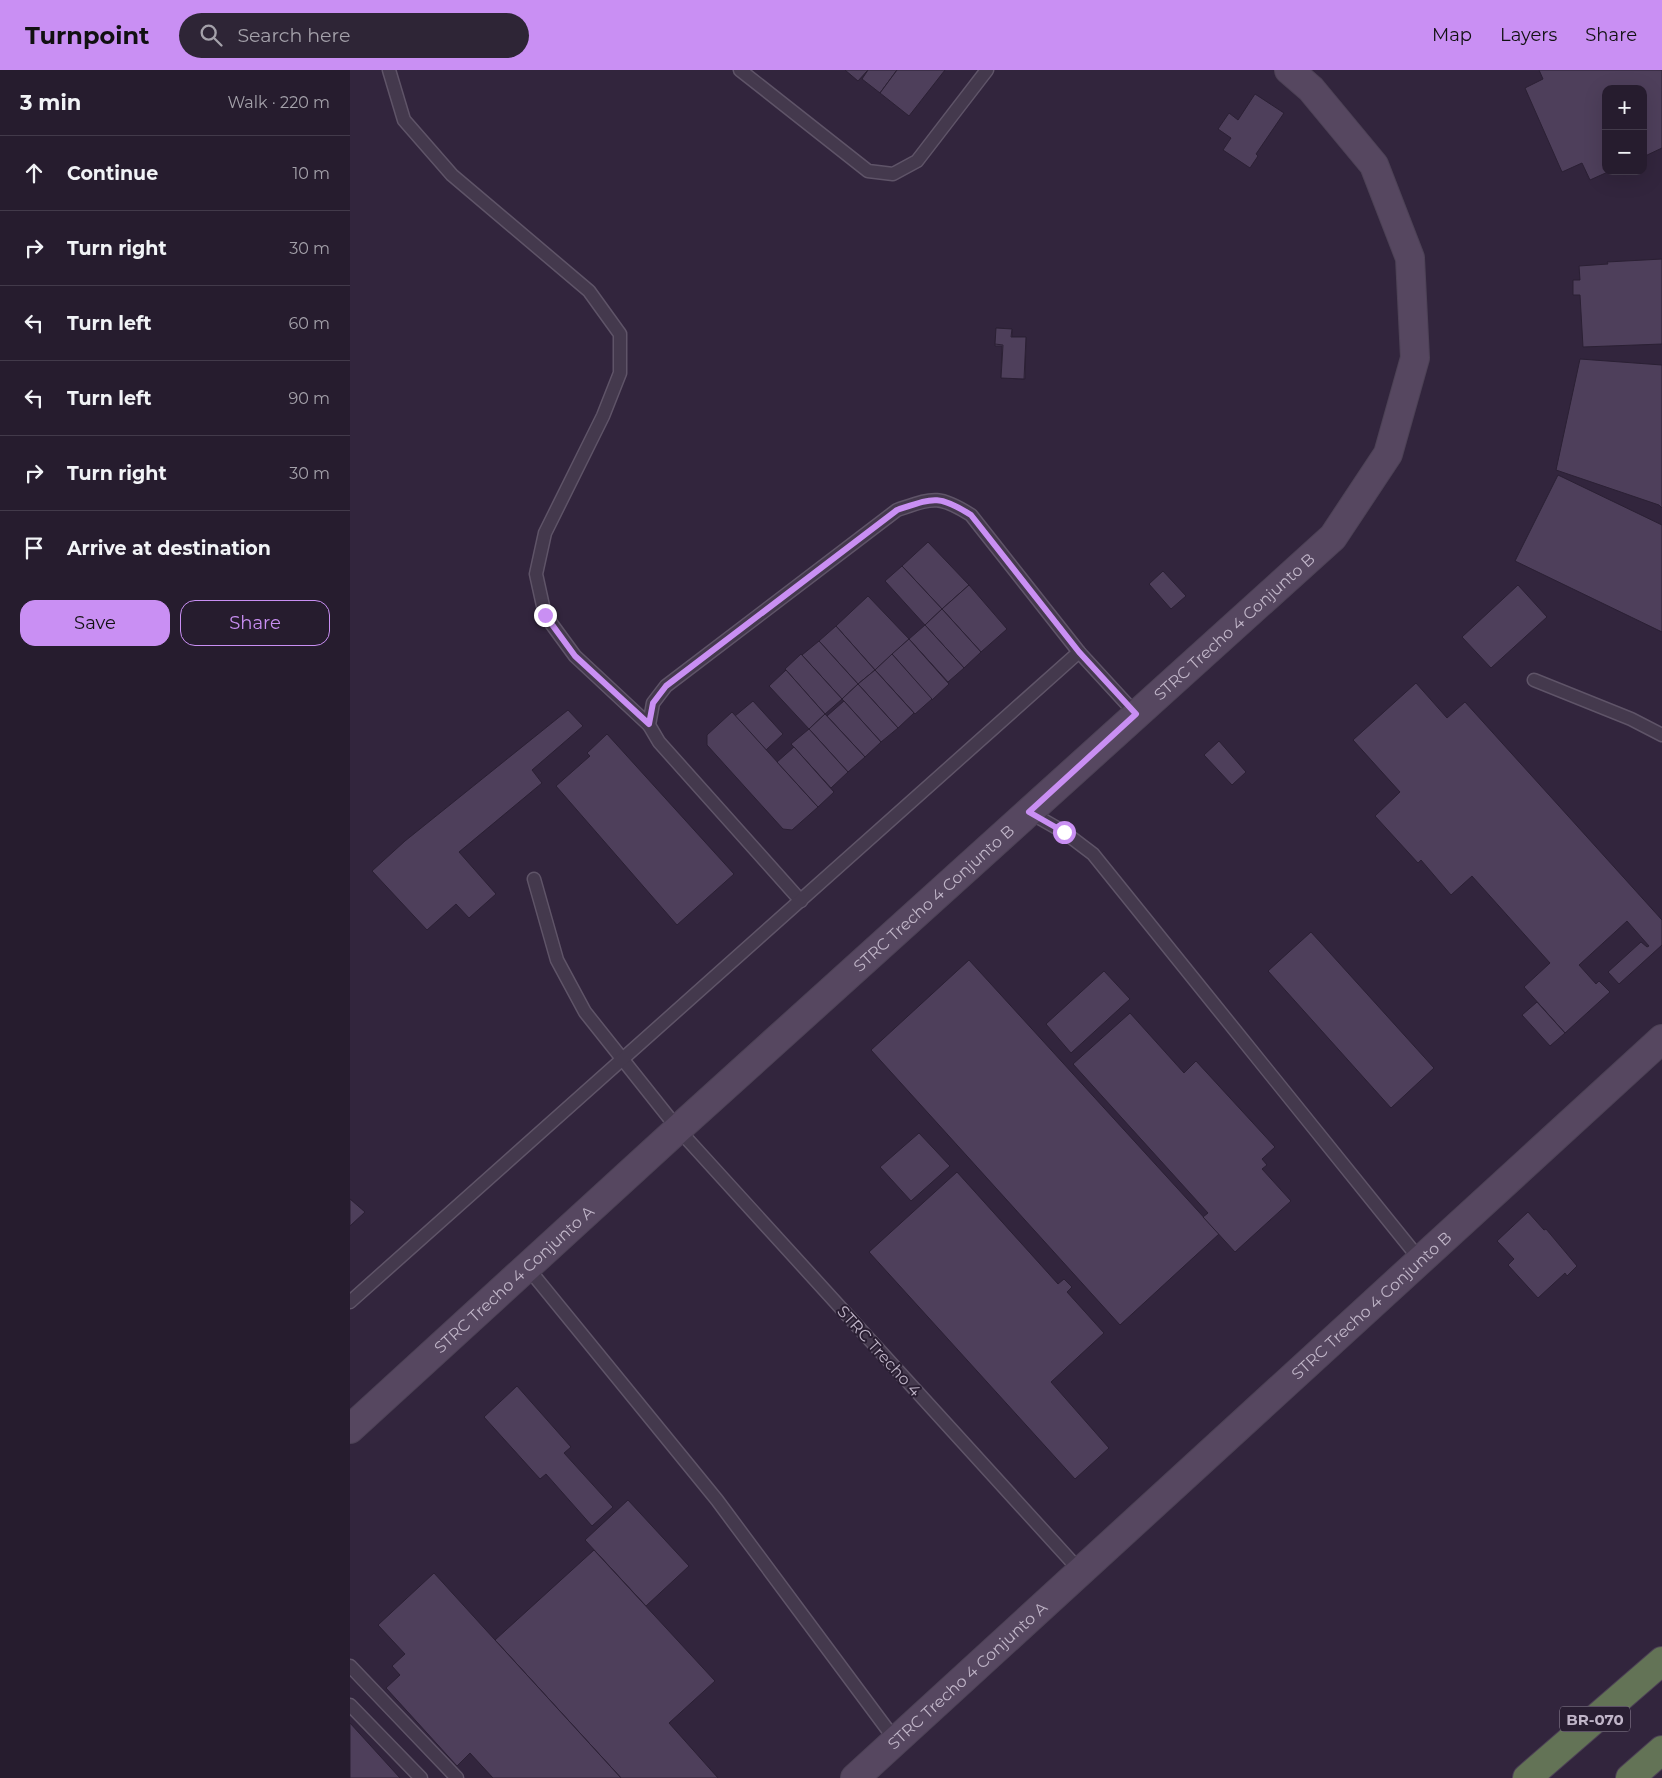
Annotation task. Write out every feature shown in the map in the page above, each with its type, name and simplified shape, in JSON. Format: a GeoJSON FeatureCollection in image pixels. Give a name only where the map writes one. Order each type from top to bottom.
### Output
{"type":"FeatureCollection","features":[{"type":"Feature","properties":{"kind":"highway","name":"BR-070"},"geometry":{"type":"LineString","coordinates":[[1527,1778],[1662,1660]]}},
{"type":"Feature","properties":{"kind":"highway"},"geometry":{"type":"LineString","coordinates":[[1630,1778],[1662,1750]]}},
{"type":"Feature","properties":{"kind":"street","name":"STRC Trecho 4 Conjunto B"},"geometry":{"type":"LineString","coordinates":[[678,1129],[1333,537],[1388,454],[1415,358],[1410,258],[1374,165],[1311,89],[1289,70]]}},
{"type":"Feature","properties":{"kind":"street","name":"STRC Trecho 4 Conjunto B"},"geometry":{"type":"LineString","coordinates":[[1081,1572],[1662,1039]]}},
{"type":"Feature","properties":{"kind":"street","name":"STRC Trecho 4 Conjunto A"},"geometry":{"type":"LineString","coordinates":[[350,1429],[678,1129]]}},
{"type":"Feature","properties":{"kind":"street","name":"STRC Trecho 4 Conjunto A"},"geometry":{"type":"LineString","coordinates":[[855,1778],[1081,1572]]}},
{"type":"Feature","properties":{"kind":"lane"},"geometry":{"type":"LineString","coordinates":[[389,70],[404,120],[452,175],[589,290],[620,334],[620,373],[602,416],[545,533],[536,574],[545,615],[575,656],[649,724],[658,742],[801,901]]}},
{"type":"Feature","properties":{"kind":"lane"},"geometry":{"type":"LineString","coordinates":[[740,70],[868,171],[893,174],[917,161],[987,70]]}},
{"type":"Feature","properties":{"kind":"lane"},"geometry":{"type":"LineString","coordinates":[[649,724],[653,703],[666,686],[897,510],[930,499],[950,502],[971,515],[1079,652],[1136,714]]}},
{"type":"Feature","properties":{"kind":"lane"},"geometry":{"type":"LineString","coordinates":[[350,1302],[1079,652]]}},
{"type":"Feature","properties":{"kind":"lane"},"geometry":{"type":"LineString","coordinates":[[1534,680],[1631,719],[1662,735]]}},
{"type":"Feature","properties":{"kind":"lane"},"geometry":{"type":"LineString","coordinates":[[1029,812],[1064,832],[1093,854],[1421,1261]]}},
{"type":"Feature","properties":{"kind":"lane","name":"STRC Trecho 4"},"geometry":{"type":"LineString","coordinates":[[534,880],[557,960],[585,1012],[622,1060],[678,1129],[1081,1572]]}},
{"type":"Feature","properties":{"kind":"lane"},"geometry":{"type":"LineString","coordinates":[[527,1267],[717,1500],[896,1741]]}},
{"type":"Feature","properties":{"kind":"lane"},"geometry":{"type":"LineString","coordinates":[[350,1666],[456,1778]]}},
{"type":"Feature","properties":{"kind":"lane"},"geometry":{"type":"LineString","coordinates":[[350,1705],[421,1778]]}},
{"type":"Feature","properties":{"kind":"building"},"geometry":{"type":"Polygon","coordinates":[[[845,70],[868,70],[858,81],[845,70]]]}},
{"type":"Feature","properties":{"kind":"building"},"geometry":{"type":"Polygon","coordinates":[[[868,70],[897,70],[880,93],[862,79],[868,70]]]}},
{"type":"Feature","properties":{"kind":"building"},"geometry":{"type":"Polygon","coordinates":[[[897,70],[945,70],[909,116],[880,93],[897,70]]]}},
{"type":"Feature","properties":{"kind":"building"},"geometry":{"type":"Polygon","coordinates":[[[1539,70],[1662,70],[1662,148],[1647,155],[1647,85],[1602,85],[1602,175],[1590,180],[1582,163],[1562,172],[1525,88],[1543,79],[1539,70]]]}},
{"type":"Feature","properties":{"kind":"building"},"geometry":{"type":"Polygon","coordinates":[[[1255,94],[1284,113],[1256,154],[1258,156],[1250,168],[1223,150],[1231,138],[1218,129],[1229,113],[1238,120],[1255,94]]]}},
{"type":"Feature","properties":{"kind":"building"},"geometry":{"type":"Polygon","coordinates":[[[1662,259],[1662,344],[1583,347],[1580,295],[1573,295],[1573,280],[1580,280],[1579,266],[1608,264],[1607,262],[1662,259]]]}},
{"type":"Feature","properties":{"kind":"building"},"geometry":{"type":"Polygon","coordinates":[[[996,328],[1012,329],[1012,337],[1026,337],[1025,379],[1001,378],[1002,346],[995,346],[996,328]]]}},
{"type":"Feature","properties":{"kind":"building"},"geometry":{"type":"Polygon","coordinates":[[[996,328],[1012,329],[1011,337],[1026,337],[1024,379],[1001,378],[1003,345],[995,344],[996,328]]]}},
{"type":"Feature","properties":{"kind":"building"},"geometry":{"type":"Polygon","coordinates":[[[1580,359],[1662,365],[1662,508],[1659,505],[1556,470],[1580,359]]]}},
{"type":"Feature","properties":{"kind":"building"},"geometry":{"type":"Polygon","coordinates":[[[1558,475],[1662,525],[1662,632],[1515,561],[1558,475]]]}},
{"type":"Feature","properties":{"kind":"building"},"geometry":{"type":"Polygon","coordinates":[[[928,542],[969,585],[942,609],[902,566],[928,542]]]}},
{"type":"Feature","properties":{"kind":"building"},"geometry":{"type":"Polygon","coordinates":[[[902,566],[942,609],[925,625],[885,581],[902,566]]]}},
{"type":"Feature","properties":{"kind":"building"},"geometry":{"type":"Polygon","coordinates":[[[1163,571],[1186,596],[1171,609],[1149,584],[1163,571]]]}},
{"type":"Feature","properties":{"kind":"building"},"geometry":{"type":"Polygon","coordinates":[[[969,585],[1007,629],[981,652],[942,609],[969,585]]]}},
{"type":"Feature","properties":{"kind":"building"},"geometry":{"type":"Polygon","coordinates":[[[1518,585],[1547,617],[1491,668],[1462,637],[1518,585]]]}},
{"type":"Feature","properties":{"kind":"building"},"geometry":{"type":"Polygon","coordinates":[[[868,596],[909,639],[875,670],[836,626],[868,596]]]}},
{"type":"Feature","properties":{"kind":"building"},"geometry":{"type":"Polygon","coordinates":[[[942,609],[981,652],[964,668],[925,625],[942,609]]]}},
{"type":"Feature","properties":{"kind":"building"},"geometry":{"type":"Polygon","coordinates":[[[925,625],[964,668],[948,682],[909,639],[925,625]]]}},
{"type":"Feature","properties":{"kind":"building"},"geometry":{"type":"Polygon","coordinates":[[[836,626],[875,670],[858,684],[819,641],[836,626]]]}},
{"type":"Feature","properties":{"kind":"building"},"geometry":{"type":"Polygon","coordinates":[[[909,639],[949,684],[932,700],[892,654],[909,639]]]}},
{"type":"Feature","properties":{"kind":"building"},"geometry":{"type":"Polygon","coordinates":[[[819,641],[858,684],[842,699],[802,655],[819,641]]]}},
{"type":"Feature","properties":{"kind":"building"},"geometry":{"type":"Polygon","coordinates":[[[801,654],[842,699],[825,714],[785,669],[801,654]]]}},
{"type":"Feature","properties":{"kind":"building"},"geometry":{"type":"Polygon","coordinates":[[[892,654],[932,699],[915,714],[875,670],[892,654]]]}},
{"type":"Feature","properties":{"kind":"building"},"geometry":{"type":"Polygon","coordinates":[[[786,670],[825,714],[809,729],[769,686],[786,670]]]}},
{"type":"Feature","properties":{"kind":"building"},"geometry":{"type":"Polygon","coordinates":[[[875,670],[914,713],[898,728],[858,684],[875,670]]]}},
{"type":"Feature","properties":{"kind":"building"},"geometry":{"type":"Polygon","coordinates":[[[1416,683],[1447,718],[1465,702],[1662,920],[1662,945],[1619,984],[1608,972],[1641,942],[1647,947],[1649,946],[1627,921],[1579,965],[1596,984],[1599,981],[1610,992],[1565,1033],[1524,987],[1550,963],[1472,876],[1451,895],[1421,860],[1418,863],[1375,816],[1400,792],[1353,740],[1416,683]]]}},
{"type":"Feature","properties":{"kind":"building"},"geometry":{"type":"Polygon","coordinates":[[[858,684],[898,728],[881,742],[842,699],[858,684]]]}},
{"type":"Feature","properties":{"kind":"building"},"geometry":{"type":"Polygon","coordinates":[[[753,701],[783,734],[766,750],[735,716],[753,701]]]}},
{"type":"Feature","properties":{"kind":"building"},"geometry":{"type":"Polygon","coordinates":[[[844,701],[881,742],[865,757],[827,716],[844,701]]]}},
{"type":"Feature","properties":{"kind":"building"},"geometry":{"type":"Polygon","coordinates":[[[568,710],[583,726],[532,770],[542,783],[459,852],[496,894],[469,918],[456,904],[427,930],[372,871],[405,841],[568,710]]]}},
{"type":"Feature","properties":{"kind":"building"},"geometry":{"type":"Polygon","coordinates":[[[732,712],[818,807],[792,830],[783,829],[707,745],[707,735],[732,712]]]}},
{"type":"Feature","properties":{"kind":"building"},"geometry":{"type":"Polygon","coordinates":[[[825,714],[865,757],[848,772],[809,729],[825,714]]]}},
{"type":"Feature","properties":{"kind":"building"},"geometry":{"type":"Polygon","coordinates":[[[809,729],[848,772],[831,788],[791,744],[809,729]]]}},
{"type":"Feature","properties":{"kind":"building"},"geometry":{"type":"Polygon","coordinates":[[[607,734],[734,874],[677,925],[556,786],[590,756],[587,753],[607,734]]]}},
{"type":"Feature","properties":{"kind":"building"},"geometry":{"type":"Polygon","coordinates":[[[1219,741],[1246,772],[1232,785],[1204,755],[1219,741]]]}},
{"type":"Feature","properties":{"kind":"building"},"geometry":{"type":"Polygon","coordinates":[[[794,747],[834,792],[818,807],[777,762],[794,747]]]}},
{"type":"Feature","properties":{"kind":"building"},"geometry":{"type":"Polygon","coordinates":[[[1311,932],[1434,1068],[1391,1108],[1268,971],[1311,932]]]}},
{"type":"Feature","properties":{"kind":"building"},"geometry":{"type":"Polygon","coordinates":[[[969,960],[1219,1234],[1120,1325],[871,1050],[969,960]]]}},
{"type":"Feature","properties":{"kind":"building"},"geometry":{"type":"Polygon","coordinates":[[[1104,971],[1130,999],[1071,1053],[1046,1024],[1104,971]]]}},
{"type":"Feature","properties":{"kind":"building"},"geometry":{"type":"Polygon","coordinates":[[[1537,1002],[1565,1033],[1550,1046],[1522,1015],[1537,1002]]]}},
{"type":"Feature","properties":{"kind":"building"},"geometry":{"type":"Polygon","coordinates":[[[1130,1013],[1184,1073],[1196,1061],[1275,1147],[1262,1159],[1267,1165],[1262,1169],[1291,1201],[1235,1252],[1203,1217],[1208,1213],[1073,1064],[1130,1013]]]}},
{"type":"Feature","properties":{"kind":"building"},"geometry":{"type":"Polygon","coordinates":[[[919,1133],[950,1166],[911,1201],[880,1167],[919,1133]]]}},
{"type":"Feature","properties":{"kind":"building"},"geometry":{"type":"Polygon","coordinates":[[[957,1172],[1058,1284],[1064,1279],[1072,1287],[1067,1292],[1104,1333],[1051,1382],[1109,1448],[1075,1479],[869,1252],[957,1172]]]}},
{"type":"Feature","properties":{"kind":"building"},"geometry":{"type":"Polygon","coordinates":[[[350,1199],[365,1212],[350,1226],[350,1199]]]}},
{"type":"Feature","properties":{"kind":"building"},"geometry":{"type":"Polygon","coordinates":[[[1528,1212],[1544,1230],[1546,1229],[1577,1266],[1567,1276],[1565,1273],[1538,1298],[1508,1265],[1514,1259],[1497,1241],[1528,1212]]]}},
{"type":"Feature","properties":{"kind":"building"},"geometry":{"type":"Polygon","coordinates":[[[517,1386],[571,1447],[564,1453],[613,1507],[592,1526],[546,1474],[540,1479],[484,1417],[517,1386]]]}},
{"type":"Feature","properties":{"kind":"building"},"geometry":{"type":"Polygon","coordinates":[[[628,1500],[689,1566],[646,1606],[585,1540],[628,1500]]]}},
{"type":"Feature","properties":{"kind":"building"},"geometry":{"type":"Polygon","coordinates":[[[594,1550],[715,1681],[669,1723],[718,1778],[621,1778],[495,1640],[594,1550]]]}},
{"type":"Feature","properties":{"kind":"building"},"geometry":{"type":"Polygon","coordinates":[[[434,1573],[621,1778],[493,1778],[470,1753],[457,1766],[386,1688],[400,1675],[392,1666],[405,1654],[378,1625],[434,1573]]]}},
{"type":"Feature","properties":{"kind":"building"},"geometry":{"type":"Polygon","coordinates":[[[350,1723],[400,1778],[350,1778],[350,1723]]]}},
{"type":"Feature","properties":{"kind":"route"},"geometry":{"type":"LineString","coordinates":[[545,615],[575,656],[649,724],[653,703],[666,686],[897,510],[930,499],[950,502],[971,515],[1079,652],[1136,714],[1029,812],[1064,832]]}}]}
